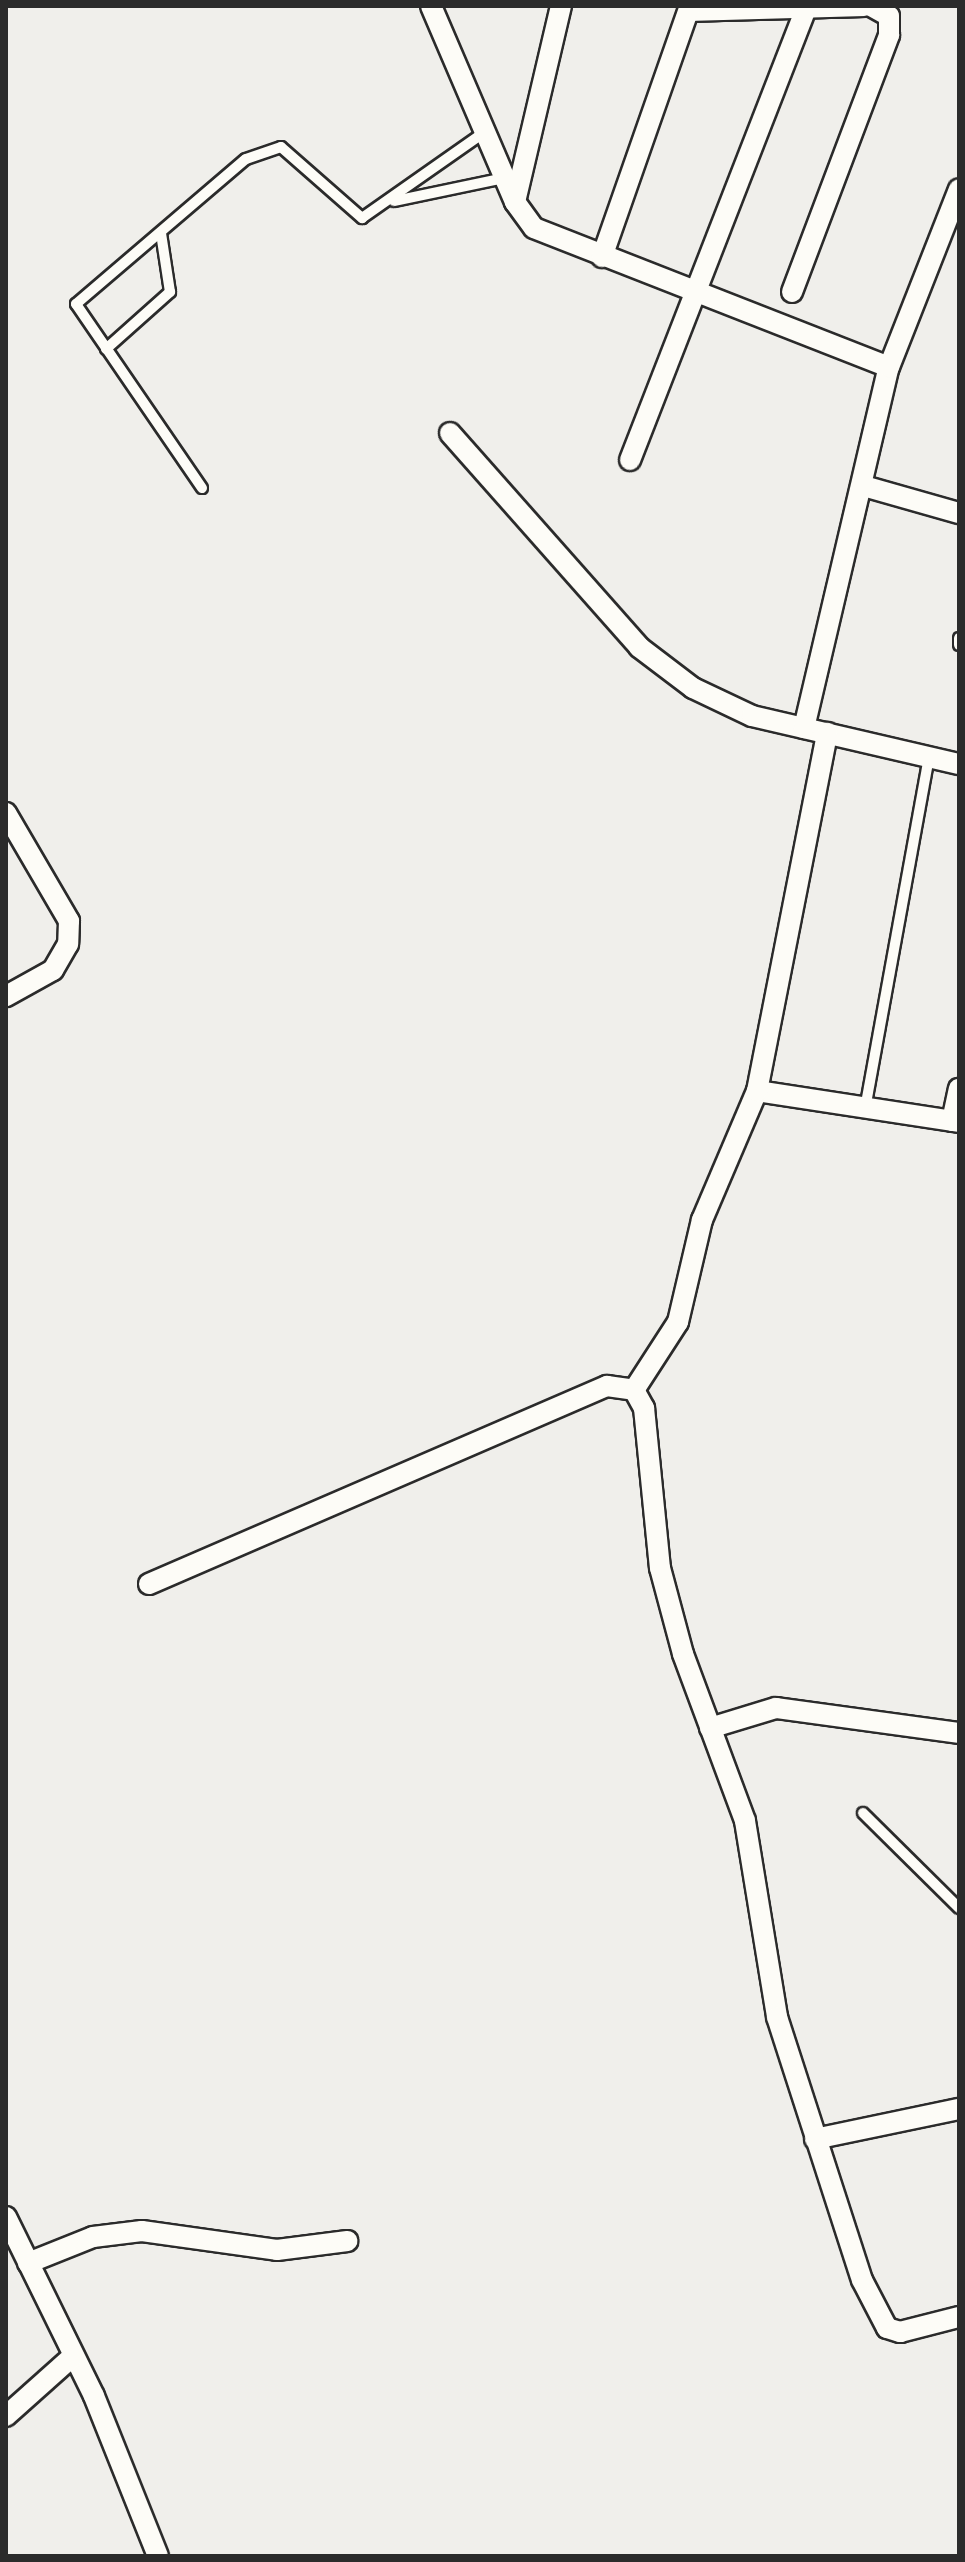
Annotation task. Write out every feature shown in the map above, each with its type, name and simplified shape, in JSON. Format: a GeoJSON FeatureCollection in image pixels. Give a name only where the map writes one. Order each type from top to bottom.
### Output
{"type":"FeatureCollection","features":[{"type":"Feature","properties":{"kind":"street"},"geometry":{"type":"LineString","coordinates":[[431,6],[515,202],[546,235],[889,367]]}},
{"type":"Feature","properties":{"kind":"street"},"geometry":{"type":"LineString","coordinates":[[515,202],[561,6]]}},
{"type":"Feature","properties":{"kind":"street"},"geometry":{"type":"LineString","coordinates":[[602,257],[690,9],[864,6]]}},
{"type":"Feature","properties":{"kind":"street"},"geometry":{"type":"LineString","coordinates":[[792,292],[889,35],[889,16],[871,6]]}},
{"type":"Feature","properties":{"kind":"street"},"geometry":{"type":"LineString","coordinates":[[630,460],[698,293],[806,9]]}},
{"type":"Feature","properties":{"kind":"street"},"geometry":{"type":"LineString","coordinates":[[804,728],[864,486],[889,367],[959,189]]}},
{"type":"Feature","properties":{"kind":"street"},"geometry":{"type":"LineString","coordinates":[[450,433],[657,663],[722,704],[804,728],[959,764]]}},
{"type":"Feature","properties":{"kind":"street"},"geometry":{"type":"LineString","coordinates":[[864,486],[959,513]]}},
{"type":"Feature","properties":{"kind":"street"},"geometry":{"type":"LineString","coordinates":[[634,1390],[678,1322],[702,1220],[757,1091],[827,733]]}},
{"type":"Feature","properties":{"kind":"street"},"geometry":{"type":"LineString","coordinates":[[6,813],[69,921],[68,944],[53,970],[6,996]]}},
{"type":"Feature","properties":{"kind":"street"},"geometry":{"type":"LineString","coordinates":[[757,1091],[864,1110],[956,1121],[959,1089]]}},
{"type":"Feature","properties":{"kind":"street"},"geometry":{"type":"LineString","coordinates":[[149,1584],[607,1386],[634,1390]]}},
{"type":"Feature","properties":{"kind":"street"},"geometry":{"type":"LineString","coordinates":[[634,1390],[644,1408],[660,1568],[710,1728],[745,1821],[777,2017],[876,2317],[900,2332],[959,2317]]}},
{"type":"Feature","properties":{"kind":"street"},"geometry":{"type":"LineString","coordinates":[[710,1728],[776,1708],[959,1733]]}},
{"type":"Feature","properties":{"kind":"street"},"geometry":{"type":"LineString","coordinates":[[815,2139],[959,2109]]}},
{"type":"Feature","properties":{"kind":"street"},"geometry":{"type":"LineString","coordinates":[[6,2217],[73,2356],[158,2556]]}},
{"type":"Feature","properties":{"kind":"street"},"geometry":{"type":"LineString","coordinates":[[28,2263],[93,2237],[142,2231],[277,2250],[347,2241]]}},
{"type":"Feature","properties":{"kind":"street"},"geometry":{"type":"LineString","coordinates":[[6,2416],[73,2356]]}},
{"type":"Feature","properties":{"kind":"lane"},"geometry":{"type":"LineString","coordinates":[[394,201],[412,180],[487,131]]}},
{"type":"Feature","properties":{"kind":"lane"},"geometry":{"type":"LineString","coordinates":[[202,488],[76,304],[246,159],[281,147],[362,218],[394,201],[504,178]]}},
{"type":"Feature","properties":{"kind":"lane"},"geometry":{"type":"LineString","coordinates":[[106,349],[170,292],[161,233]]}},
{"type":"Feature","properties":{"kind":"lane"},"geometry":{"type":"LineString","coordinates":[[959,638],[959,645]]}},
{"type":"Feature","properties":{"kind":"lane"},"geometry":{"type":"LineString","coordinates":[[864,1110],[929,757]]}},
{"type":"Feature","properties":{"kind":"lane"},"geometry":{"type":"LineString","coordinates":[[863,1813],[959,1908]]}}]}
